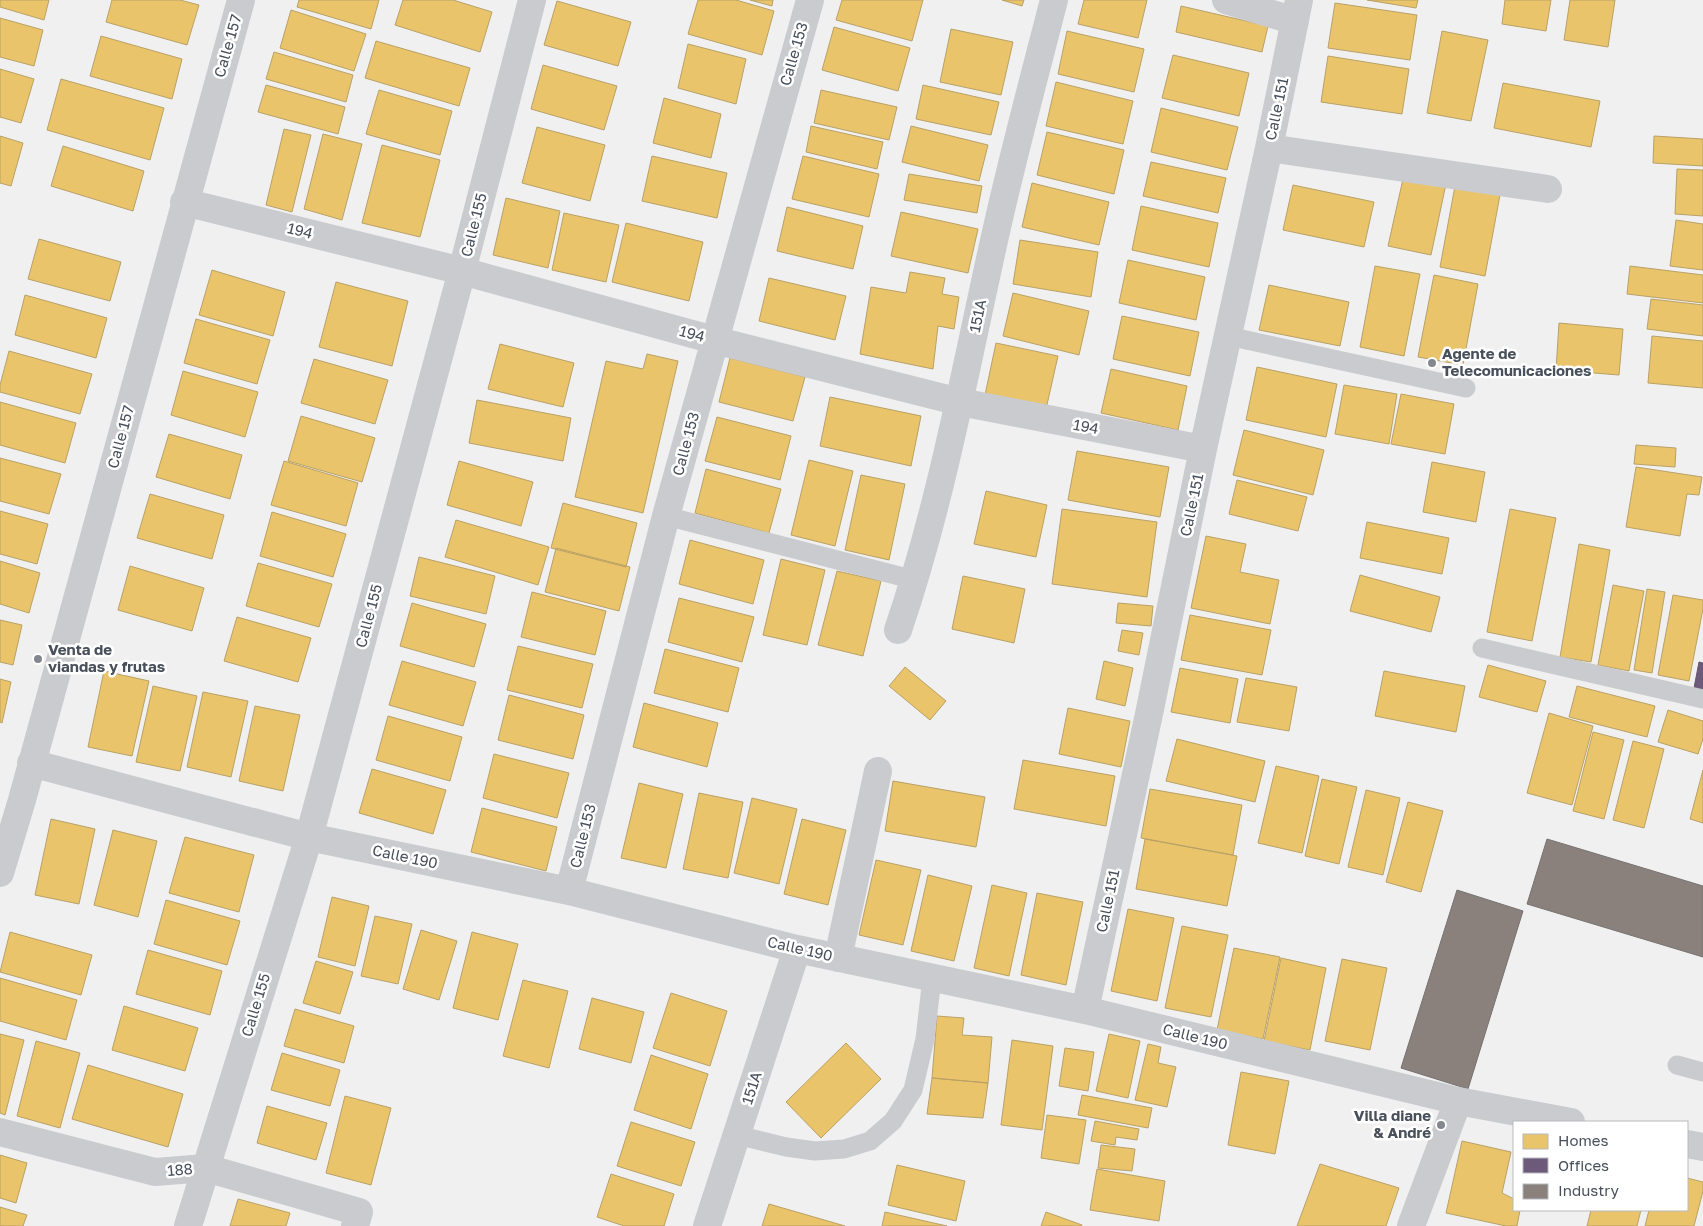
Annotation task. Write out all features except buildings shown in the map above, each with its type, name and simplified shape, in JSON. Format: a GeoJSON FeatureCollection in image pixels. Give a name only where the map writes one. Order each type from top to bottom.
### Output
{"type":"FeatureCollection","features":[{"type":"Feature","properties":{"kind":"street","name":"Calle 157"},"geometry":{"type":"LineString","coordinates":[[0,873],[11,797],[31,763],[241,0]]}},
{"type":"Feature","properties":{"kind":"street","name":"Calle 155"},"geometry":{"type":"LineString","coordinates":[[188,1226],[309,837],[462,272],[532,0]]}},
{"type":"Feature","properties":{"kind":"street","name":"Calle 153"},"geometry":{"type":"LineString","coordinates":[[569,891],[666,516],[810,0]]}},
{"type":"Feature","properties":{"kind":"street","name":"151A"},"geometry":{"type":"LineString","coordinates":[[898,630],[914,580],[960,402],[998,222],[1054,0]]}},
{"type":"Feature","properties":{"kind":"street"},"geometry":{"type":"LineString","coordinates":[[1226,0],[1297,11]]}},
{"type":"Feature","properties":{"kind":"street","name":"Calle 151"},"geometry":{"type":"LineString","coordinates":[[1085,1010],[1297,11]]}},
{"type":"Feature","properties":{"kind":"street"},"geometry":{"type":"LineString","coordinates":[[1269,148],[1548,189]]}},
{"type":"Feature","properties":{"kind":"street","name":"194"},"geometry":{"type":"LineString","coordinates":[[184,202],[462,272],[714,340],[960,402],[1203,449]]}},
{"type":"Feature","properties":{"kind":"street","name":"Calle 190"},"geometry":{"type":"LineString","coordinates":[[31,763],[309,837],[569,891],[797,949],[1085,1010],[1458,1101],[1566,1121]]}},
{"type":"Feature","properties":{"kind":"street"},"geometry":{"type":"LineString","coordinates":[[838,958],[878,771]]}},
{"type":"Feature","properties":{"kind":"street","name":"151A"},"geometry":{"type":"LineString","coordinates":[[707,1226],[797,949]]}},
{"type":"Feature","properties":{"kind":"street"},"geometry":{"type":"LineString","coordinates":[[1411,1226],[1458,1101]]}},
{"type":"Feature","properties":{"kind":"street","name":"188"},"geometry":{"type":"LineString","coordinates":[[0,1132],[155,1172],[206,1168],[357,1219]]}},
{"type":"Feature","properties":{"kind":"street"},"geometry":{"type":"LineString","coordinates":[[1688,1144],[1703,1147]]}},
{"type":"Feature","properties":{"kind":"lane"},"geometry":{"type":"LineString","coordinates":[[1228,336],[1466,388]]}},
{"type":"Feature","properties":{"kind":"lane"},"geometry":{"type":"LineString","coordinates":[[666,516],[914,580]]}},
{"type":"Feature","properties":{"kind":"lane"},"geometry":{"type":"LineString","coordinates":[[1482,648],[1703,699]]}},
{"type":"Feature","properties":{"kind":"lane"},"geometry":{"type":"LineString","coordinates":[[737,1135],[786,1147],[815,1151],[844,1150],[870,1141],[893,1121],[914,1090],[925,1039],[932,978]]}},
{"type":"Feature","properties":{"kind":"lane"},"geometry":{"type":"LineString","coordinates":[[1677,1065],[1703,1072]]}},
{"type":"Feature","properties":{"kind":"place","name":"Agente de Telecomunicaciones"},"geometry":{"type":"Point","coordinates":[1432,363]}},
{"type":"Feature","properties":{"kind":"place","name":"Venta de viandas y frutas"},"geometry":{"type":"Point","coordinates":[38,659]}},
{"type":"Feature","properties":{"kind":"place","name":"Villa diane & André"},"geometry":{"type":"Point","coordinates":[1441,1125]}}]}
